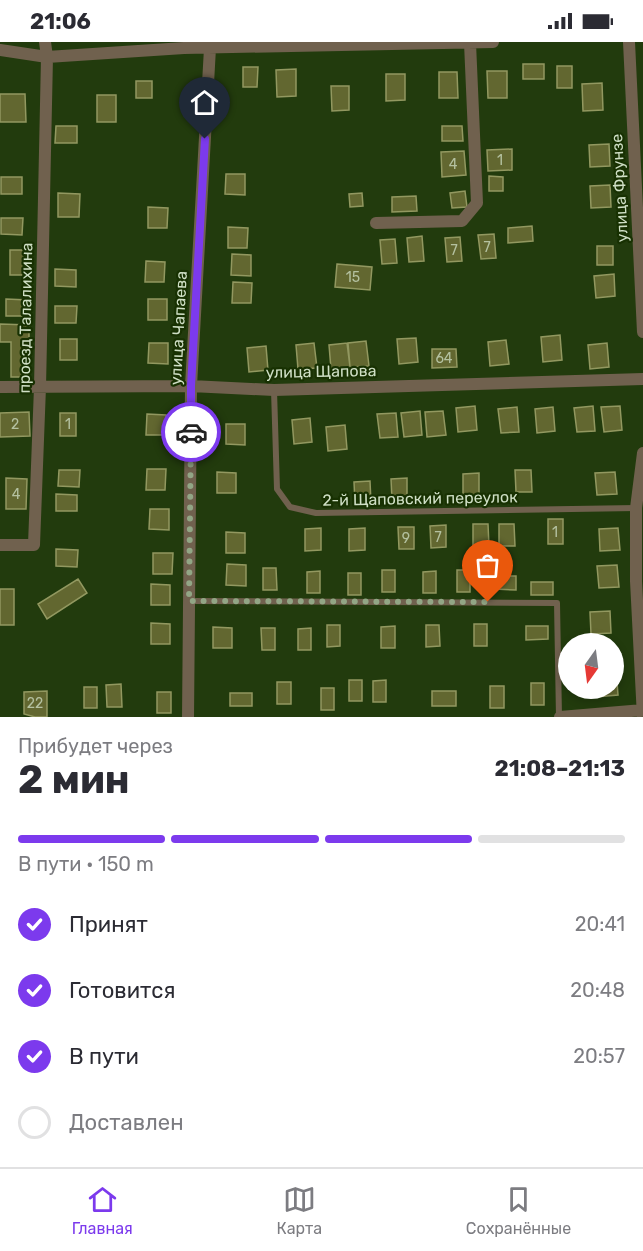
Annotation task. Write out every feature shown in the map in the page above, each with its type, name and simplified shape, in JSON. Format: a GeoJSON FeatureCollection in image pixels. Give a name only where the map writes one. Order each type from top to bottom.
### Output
{"type":"FeatureCollection","features":[{"type":"Feature","properties":{"kind":"street","name":"проезд Талалихина"},"geometry":{"type":"LineString","coordinates":[[0,545],[34,545],[40,387],[47,57],[45,42]]}},
{"type":"Feature","properties":{"kind":"street"},"geometry":{"type":"LineString","coordinates":[[0,50],[47,57],[184,45],[210,48],[493,42]]}},
{"type":"Feature","properties":{"kind":"street","name":"улица Фрунзе"},"geometry":{"type":"LineString","coordinates":[[629,42],[643,332]]}},
{"type":"Feature","properties":{"kind":"street"},"geometry":{"type":"LineString","coordinates":[[376,223],[462,221],[477,203],[470,43]]}},
{"type":"Feature","properties":{"kind":"street","name":"улица Чапаева"},"geometry":{"type":"LineString","coordinates":[[188,717],[191,386],[210,48]]}},
{"type":"Feature","properties":{"kind":"street","name":"улица Щапова"},"geometry":{"type":"LineString","coordinates":[[0,387],[191,386],[274,390],[643,379]]}},
{"type":"Feature","properties":{"kind":"street"},"geometry":{"type":"LineString","coordinates":[[643,453],[636,508],[636,581],[643,717]]}},
{"type":"Feature","properties":{"kind":"street"},"geometry":{"type":"LineString","coordinates":[[559,717],[643,710]]}},
{"type":"Feature","properties":{"kind":"lane","name":"2-й Щаповский переулок"},"geometry":{"type":"LineString","coordinates":[[274,390],[277,489],[290,507],[316,513],[636,508]]}},
{"type":"Feature","properties":{"kind":"lane"},"geometry":{"type":"LineString","coordinates":[[189,601],[557,603],[559,717]]}},
{"type":"Feature","properties":{"kind":"building"},"geometry":{"type":"Polygon","coordinates":[[[523,64],[544,64],[544,79],[523,79],[523,64]]]}},
{"type":"Feature","properties":{"kind":"building"},"geometry":{"type":"Polygon","coordinates":[[[557,66],[572,66],[572,88],[557,88],[557,66]]]}},
{"type":"Feature","properties":{"kind":"building"},"geometry":{"type":"Polygon","coordinates":[[[243,67],[258,67],[257,87],[243,87],[243,67]]]}},
{"type":"Feature","properties":{"kind":"building"},"geometry":{"type":"Polygon","coordinates":[[[296,69],[296,96],[277,97],[276,70],[296,69]]]}},
{"type":"Feature","properties":{"kind":"building"},"geometry":{"type":"Polygon","coordinates":[[[487,71],[507,71],[507,98],[488,98],[487,71]]]}},
{"type":"Feature","properties":{"kind":"building"},"geometry":{"type":"Polygon","coordinates":[[[439,72],[457,72],[458,98],[439,98],[439,72]]]}},
{"type":"Feature","properties":{"kind":"building"},"geometry":{"type":"Polygon","coordinates":[[[386,74],[405,74],[405,100],[386,101],[386,74]]]}},
{"type":"Feature","properties":{"kind":"building"},"geometry":{"type":"Polygon","coordinates":[[[136,81],[152,81],[152,98],[136,98],[136,81]]]}},
{"type":"Feature","properties":{"kind":"building"},"geometry":{"type":"Polygon","coordinates":[[[602,83],[603,110],[583,111],[582,84],[602,83]]]}},
{"type":"Feature","properties":{"kind":"building"},"geometry":{"type":"Polygon","coordinates":[[[331,86],[349,86],[349,110],[332,111],[331,86]]]}},
{"type":"Feature","properties":{"kind":"building"},"geometry":{"type":"Polygon","coordinates":[[[0,94],[25,94],[26,122],[0,122],[0,94]]]}},
{"type":"Feature","properties":{"kind":"building"},"geometry":{"type":"Polygon","coordinates":[[[97,95],[116,95],[116,122],[97,122],[97,95]]]}},
{"type":"Feature","properties":{"kind":"building"},"geometry":{"type":"Polygon","coordinates":[[[56,126],[77,126],[77,143],[55,143],[56,126]]]}},
{"type":"Feature","properties":{"kind":"building"},"geometry":{"type":"Polygon","coordinates":[[[442,126],[462,126],[463,141],[442,141],[442,126]]]}},
{"type":"Feature","properties":{"kind":"building"},"geometry":{"type":"Polygon","coordinates":[[[609,144],[610,166],[590,167],[589,145],[609,144]]]}},
{"type":"Feature","properties":{"kind":"building"},"geometry":{"type":"Polygon","coordinates":[[[512,149],[512,170],[488,171],[487,150],[512,149]]]}},
{"type":"Feature","properties":{"kind":"building"},"geometry":{"type":"Polygon","coordinates":[[[464,151],[466,175],[442,177],[441,152],[464,151]]]}},
{"type":"Feature","properties":{"kind":"building"},"geometry":{"type":"Polygon","coordinates":[[[226,174],[245,174],[245,195],[225,194],[226,174]]]}},
{"type":"Feature","properties":{"kind":"building"},"geometry":{"type":"Polygon","coordinates":[[[489,176],[503,177],[503,191],[489,191],[489,176]]]}},
{"type":"Feature","properties":{"kind":"building"},"geometry":{"type":"Polygon","coordinates":[[[1,177],[22,177],[22,194],[1,194],[1,177]]]}},
{"type":"Feature","properties":{"kind":"building"},"geometry":{"type":"Polygon","coordinates":[[[610,185],[611,207],[591,208],[590,186],[610,185]]]}},
{"type":"Feature","properties":{"kind":"building"},"geometry":{"type":"Polygon","coordinates":[[[465,191],[467,207],[452,208],[450,193],[465,191]]]}},
{"type":"Feature","properties":{"kind":"building"},"geometry":{"type":"Polygon","coordinates":[[[58,193],[80,194],[79,217],[58,217],[58,193]]]}},
{"type":"Feature","properties":{"kind":"building"},"geometry":{"type":"Polygon","coordinates":[[[362,193],[363,206],[350,207],[349,194],[362,193]]]}},
{"type":"Feature","properties":{"kind":"building"},"geometry":{"type":"Polygon","coordinates":[[[416,196],[417,211],[392,212],[392,197],[416,196]]]}},
{"type":"Feature","properties":{"kind":"building"},"geometry":{"type":"Polygon","coordinates":[[[148,207],[168,208],[167,228],[148,228],[148,207]]]}},
{"type":"Feature","properties":{"kind":"building"},"geometry":{"type":"Polygon","coordinates":[[[1,218],[23,218],[22,235],[1,234],[1,218]]]}},
{"type":"Feature","properties":{"kind":"building"},"geometry":{"type":"Polygon","coordinates":[[[532,226],[533,241],[508,243],[508,228],[532,226]]]}},
{"type":"Feature","properties":{"kind":"building"},"geometry":{"type":"Polygon","coordinates":[[[228,227],[248,228],[247,248],[228,248],[228,227]]]}},
{"type":"Feature","properties":{"kind":"building"},"geometry":{"type":"Polygon","coordinates":[[[494,234],[496,258],[481,259],[478,235],[494,234]]]}},
{"type":"Feature","properties":{"kind":"building"},"geometry":{"type":"Polygon","coordinates":[[[422,236],[424,261],[409,262],[407,238],[422,236]]]}},
{"type":"Feature","properties":{"kind":"building"},"geometry":{"type":"Polygon","coordinates":[[[460,237],[462,261],[447,262],[445,238],[460,237]]]}},
{"type":"Feature","properties":{"kind":"building"},"geometry":{"type":"Polygon","coordinates":[[[395,239],[397,263],[382,264],[380,240],[395,239]]]}},
{"type":"Feature","properties":{"kind":"building"},"geometry":{"type":"Polygon","coordinates":[[[597,246],[613,246],[613,265],[597,265],[597,246]]]}},
{"type":"Feature","properties":{"kind":"building"},"geometry":{"type":"Polygon","coordinates":[[[10,250],[25,250],[25,275],[10,275],[10,250]]]}},
{"type":"Feature","properties":{"kind":"building"},"geometry":{"type":"Polygon","coordinates":[[[232,254],[251,255],[251,276],[231,275],[232,254]]]}},
{"type":"Feature","properties":{"kind":"building"},"geometry":{"type":"Polygon","coordinates":[[[146,261],[165,262],[164,282],[145,282],[146,261]]]}},
{"type":"Feature","properties":{"kind":"building"},"geometry":{"type":"Polygon","coordinates":[[[337,264],[372,267],[370,290],[335,287],[337,264]]]}},
{"type":"Feature","properties":{"kind":"building"},"geometry":{"type":"Polygon","coordinates":[[[55,269],[76,270],[76,287],[55,286],[55,269]]]}},
{"type":"Feature","properties":{"kind":"building"},"geometry":{"type":"Polygon","coordinates":[[[614,274],[615,296],[596,298],[594,276],[614,274]]]}},
{"type":"Feature","properties":{"kind":"building"},"geometry":{"type":"Polygon","coordinates":[[[233,282],[252,283],[251,303],[232,303],[233,282]]]}},
{"type":"Feature","properties":{"kind":"building"},"geometry":{"type":"Polygon","coordinates":[[[6,299],[28,300],[27,316],[6,316],[6,299]]]}},
{"type":"Feature","properties":{"kind":"building"},"geometry":{"type":"Polygon","coordinates":[[[148,299],[167,299],[167,320],[148,320],[148,299]]]}},
{"type":"Feature","properties":{"kind":"building"},"geometry":{"type":"Polygon","coordinates":[[[55,306],[77,306],[76,323],[55,323],[55,306]]]}},
{"type":"Feature","properties":{"kind":"building"},"geometry":{"type":"Polygon","coordinates":[[[0,324],[29,325],[29,377],[11,377],[11,342],[0,342],[0,324]]]}},
{"type":"Feature","properties":{"kind":"building"},"geometry":{"type":"Polygon","coordinates":[[[560,335],[562,360],[543,362],[541,337],[560,335]]]}},
{"type":"Feature","properties":{"kind":"building"},"geometry":{"type":"Polygon","coordinates":[[[416,338],[418,362],[399,364],[397,339],[416,338]]]}},
{"type":"Feature","properties":{"kind":"building"},"geometry":{"type":"Polygon","coordinates":[[[60,339],[77,339],[77,360],[60,360],[60,339]]]}},
{"type":"Feature","properties":{"kind":"building"},"geometry":{"type":"Polygon","coordinates":[[[506,340],[509,364],[490,366],[488,342],[506,340]]]}},
{"type":"Feature","properties":{"kind":"building"},"geometry":{"type":"Polygon","coordinates":[[[366,341],[369,366],[350,367],[348,343],[366,341]]]}},
{"type":"Feature","properties":{"kind":"building"},"geometry":{"type":"Polygon","coordinates":[[[149,343],[168,343],[168,364],[148,363],[149,343]]]}},
{"type":"Feature","properties":{"kind":"building"},"geometry":{"type":"Polygon","coordinates":[[[314,343],[317,368],[298,369],[296,345],[314,343]]]}},
{"type":"Feature","properties":{"kind":"building"},"geometry":{"type":"Polygon","coordinates":[[[347,343],[350,367],[331,369],[329,345],[347,343]]]}},
{"type":"Feature","properties":{"kind":"building"},"geometry":{"type":"Polygon","coordinates":[[[607,343],[609,367],[590,369],[588,345],[607,343]]]}},
{"type":"Feature","properties":{"kind":"building"},"geometry":{"type":"Polygon","coordinates":[[[266,346],[268,370],[249,372],[247,348],[266,346]]]}},
{"type":"Feature","properties":{"kind":"building"},"geometry":{"type":"Polygon","coordinates":[[[432,349],[456,349],[457,367],[432,368],[432,349]]]}},
{"type":"Feature","properties":{"kind":"building"},"geometry":{"type":"Polygon","coordinates":[[[475,406],[477,430],[458,432],[456,408],[475,406]]]}},
{"type":"Feature","properties":{"kind":"building"},"geometry":{"type":"Polygon","coordinates":[[[593,406],[595,431],[577,432],[574,408],[593,406]]]}},
{"type":"Feature","properties":{"kind":"building"},"geometry":{"type":"Polygon","coordinates":[[[620,406],[622,430],[604,432],[601,407],[620,406]]]}},
{"type":"Feature","properties":{"kind":"building"},"geometry":{"type":"Polygon","coordinates":[[[517,407],[519,432],[501,433],[498,409],[517,407]]]}},
{"type":"Feature","properties":{"kind":"building"},"geometry":{"type":"Polygon","coordinates":[[[553,407],[555,431],[537,433],[535,409],[553,407]]]}},
{"type":"Feature","properties":{"kind":"building"},"geometry":{"type":"Polygon","coordinates":[[[420,411],[422,435],[404,437],[401,413],[420,411]]]}},
{"type":"Feature","properties":{"kind":"building"},"geometry":{"type":"Polygon","coordinates":[[[443,411],[446,435],[427,437],[425,412],[443,411]]]}},
{"type":"Feature","properties":{"kind":"building"},"geometry":{"type":"Polygon","coordinates":[[[29,412],[30,436],[0,437],[0,413],[29,412]]]}},
{"type":"Feature","properties":{"kind":"building"},"geometry":{"type":"Polygon","coordinates":[[[60,413],[76,413],[76,436],[60,436],[60,413]]]}},
{"type":"Feature","properties":{"kind":"building"},"geometry":{"type":"Polygon","coordinates":[[[396,413],[398,437],[380,438],[377,414],[396,413]]]}},
{"type":"Feature","properties":{"kind":"building"},"geometry":{"type":"Polygon","coordinates":[[[147,414],[166,415],[166,435],[146,435],[147,414]]]}},
{"type":"Feature","properties":{"kind":"building"},"geometry":{"type":"Polygon","coordinates":[[[310,418],[312,442],[294,444],[292,420],[310,418]]]}},
{"type":"Feature","properties":{"kind":"building"},"geometry":{"type":"Polygon","coordinates":[[[226,424],[245,424],[245,445],[226,444],[226,424]]]}},
{"type":"Feature","properties":{"kind":"building"},"geometry":{"type":"Polygon","coordinates":[[[345,425],[347,449],[328,451],[326,427],[345,425]]]}},
{"type":"Feature","properties":{"kind":"building"},"geometry":{"type":"Polygon","coordinates":[[[147,469],[166,469],[165,490],[146,490],[147,469]]]}},
{"type":"Feature","properties":{"kind":"building"},"geometry":{"type":"Polygon","coordinates":[[[59,470],[80,470],[79,487],[58,486],[59,470]]]}},
{"type":"Feature","properties":{"kind":"building"},"geometry":{"type":"Polygon","coordinates":[[[515,470],[531,470],[532,492],[516,492],[515,470]]]}},
{"type":"Feature","properties":{"kind":"building"},"geometry":{"type":"Polygon","coordinates":[[[217,472],[236,473],[236,493],[217,493],[217,472]]]}},
{"type":"Feature","properties":{"kind":"building"},"geometry":{"type":"Polygon","coordinates":[[[615,472],[617,494],[597,495],[595,473],[615,472]]]}},
{"type":"Feature","properties":{"kind":"building"},"geometry":{"type":"Polygon","coordinates":[[[479,473],[479,495],[463,495],[463,474],[479,473]]]}},
{"type":"Feature","properties":{"kind":"building"},"geometry":{"type":"Polygon","coordinates":[[[6,478],[27,479],[26,509],[6,509],[6,478]]]}},
{"type":"Feature","properties":{"kind":"building"},"geometry":{"type":"Polygon","coordinates":[[[407,478],[407,500],[392,500],[391,479],[407,478]]]}},
{"type":"Feature","properties":{"kind":"building"},"geometry":{"type":"Polygon","coordinates":[[[370,481],[371,503],[355,503],[354,482],[370,481]]]}},
{"type":"Feature","properties":{"kind":"building"},"geometry":{"type":"Polygon","coordinates":[[[56,494],[77,495],[77,511],[56,511],[56,494]]]}},
{"type":"Feature","properties":{"kind":"building"},"geometry":{"type":"Polygon","coordinates":[[[150,509],[169,509],[169,530],[149,529],[150,509]]]}},
{"type":"Feature","properties":{"kind":"building"},"geometry":{"type":"Polygon","coordinates":[[[548,519],[563,519],[563,544],[548,544],[548,519]]]}},
{"type":"Feature","properties":{"kind":"building"},"geometry":{"type":"Polygon","coordinates":[[[473,524],[488,524],[489,546],[473,546],[473,524]]]}},
{"type":"Feature","properties":{"kind":"building"},"geometry":{"type":"Polygon","coordinates":[[[499,524],[514,524],[515,546],[499,546],[499,524]]]}},
{"type":"Feature","properties":{"kind":"building"},"geometry":{"type":"Polygon","coordinates":[[[446,525],[446,547],[431,548],[430,526],[446,525]]]}},
{"type":"Feature","properties":{"kind":"building"},"geometry":{"type":"Polygon","coordinates":[[[398,527],[414,527],[414,549],[399,549],[398,527]]]}},
{"type":"Feature","properties":{"kind":"building"},"geometry":{"type":"Polygon","coordinates":[[[321,528],[321,550],[305,551],[305,529],[321,528]]]}},
{"type":"Feature","properties":{"kind":"building"},"geometry":{"type":"Polygon","coordinates":[[[365,528],[365,550],[349,551],[349,529],[365,528]]]}},
{"type":"Feature","properties":{"kind":"building"},"geometry":{"type":"Polygon","coordinates":[[[618,528],[620,550],[600,551],[599,529],[618,528]]]}},
{"type":"Feature","properties":{"kind":"building"},"geometry":{"type":"Polygon","coordinates":[[[226,532],[245,533],[245,553],[226,553],[226,532]]]}},
{"type":"Feature","properties":{"kind":"building"},"geometry":{"type":"Polygon","coordinates":[[[56,549],[78,550],[77,567],[56,566],[56,549]]]}},
{"type":"Feature","properties":{"kind":"building"},"geometry":{"type":"Polygon","coordinates":[[[153,553],[173,553],[172,574],[153,574],[153,553]]]}},
{"type":"Feature","properties":{"kind":"building"},"geometry":{"type":"Polygon","coordinates":[[[227,564],[246,565],[246,586],[226,585],[227,564]]]}},
{"type":"Feature","properties":{"kind":"building"},"geometry":{"type":"Polygon","coordinates":[[[617,565],[619,587],[599,588],[597,566],[617,565]]]}},
{"type":"Feature","properties":{"kind":"building"},"geometry":{"type":"Polygon","coordinates":[[[263,568],[276,568],[277,590],[263,590],[263,568]]]}},
{"type":"Feature","properties":{"kind":"building"},"geometry":{"type":"Polygon","coordinates":[[[382,570],[395,570],[395,592],[382,592],[382,570]]]}},
{"type":"Feature","properties":{"kind":"building"},"geometry":{"type":"Polygon","coordinates":[[[457,570],[470,570],[470,592],[457,592],[457,570]]]}},
{"type":"Feature","properties":{"kind":"building"},"geometry":{"type":"Polygon","coordinates":[[[320,571],[320,593],[307,593],[307,572],[320,571]]]}},
{"type":"Feature","properties":{"kind":"building"},"geometry":{"type":"Polygon","coordinates":[[[436,571],[436,593],[423,593],[423,572],[436,571]]]}},
{"type":"Feature","properties":{"kind":"building"},"geometry":{"type":"Polygon","coordinates":[[[348,573],[361,573],[361,595],[348,595],[348,573]]]}},
{"type":"Feature","properties":{"kind":"building"},"geometry":{"type":"Polygon","coordinates":[[[495,576],[516,576],[516,590],[494,589],[495,576]]]}},
{"type":"Feature","properties":{"kind":"building"},"geometry":{"type":"Polygon","coordinates":[[[78,579],[87,593],[47,619],[38,604],[78,579]]]}},
{"type":"Feature","properties":{"kind":"building"},"geometry":{"type":"Polygon","coordinates":[[[531,582],[553,582],[553,595],[531,595],[531,582]]]}},
{"type":"Feature","properties":{"kind":"building"},"geometry":{"type":"Polygon","coordinates":[[[151,584],[170,585],[170,605],[151,605],[151,584]]]}},
{"type":"Feature","properties":{"kind":"building"},"geometry":{"type":"Polygon","coordinates":[[[0,589],[14,589],[14,625],[0,625],[0,589]]]}},
{"type":"Feature","properties":{"kind":"building"},"geometry":{"type":"Polygon","coordinates":[[[610,611],[611,633],[591,633],[590,612],[610,611]]]}},
{"type":"Feature","properties":{"kind":"building"},"geometry":{"type":"Polygon","coordinates":[[[151,623],[170,624],[170,644],[151,644],[151,623]]]}},
{"type":"Feature","properties":{"kind":"building"},"geometry":{"type":"Polygon","coordinates":[[[474,624],[487,624],[487,646],[474,646],[474,624]]]}},
{"type":"Feature","properties":{"kind":"building"},"geometry":{"type":"Polygon","coordinates":[[[327,625],[340,625],[340,646],[327,647],[327,625]]]}},
{"type":"Feature","properties":{"kind":"building"},"geometry":{"type":"Polygon","coordinates":[[[426,625],[439,625],[440,646],[426,647],[426,625]]]}},
{"type":"Feature","properties":{"kind":"building"},"geometry":{"type":"Polygon","coordinates":[[[395,626],[395,648],[381,648],[381,627],[395,626]]]}},
{"type":"Feature","properties":{"kind":"building"},"geometry":{"type":"Polygon","coordinates":[[[526,626],[548,626],[548,639],[526,640],[526,626]]]}},
{"type":"Feature","properties":{"kind":"building"},"geometry":{"type":"Polygon","coordinates":[[[213,627],[232,628],[232,648],[213,648],[213,627]]]}},
{"type":"Feature","properties":{"kind":"building"},"geometry":{"type":"Polygon","coordinates":[[[261,628],[275,628],[275,650],[262,650],[261,628]]]}},
{"type":"Feature","properties":{"kind":"building"},"geometry":{"type":"Polygon","coordinates":[[[311,628],[311,650],[298,650],[298,629],[311,628]]]}},
{"type":"Feature","properties":{"kind":"building"},"geometry":{"type":"Polygon","coordinates":[[[349,680],[362,680],[362,701],[349,701],[349,680]]]}},
{"type":"Feature","properties":{"kind":"building"},"geometry":{"type":"Polygon","coordinates":[[[386,680],[386,702],[373,702],[373,681],[386,680]]]}},
{"type":"Feature","properties":{"kind":"building"},"geometry":{"type":"Polygon","coordinates":[[[277,682],[291,682],[291,704],[277,704],[277,682]]]}},
{"type":"Feature","properties":{"kind":"building"},"geometry":{"type":"Polygon","coordinates":[[[531,683],[544,683],[544,705],[531,705],[531,683]]]}},
{"type":"Feature","properties":{"kind":"building"},"geometry":{"type":"Polygon","coordinates":[[[121,684],[122,707],[107,707],[106,685],[121,684]]]}},
{"type":"Feature","properties":{"kind":"building"},"geometry":{"type":"Polygon","coordinates":[[[490,686],[504,686],[504,708],[490,708],[490,686]]]}},
{"type":"Feature","properties":{"kind":"building"},"geometry":{"type":"Polygon","coordinates":[[[84,687],[97,687],[97,708],[84,708],[84,687]]]}},
{"type":"Feature","properties":{"kind":"building"},"geometry":{"type":"Polygon","coordinates":[[[321,688],[334,688],[334,710],[321,710],[321,688]]]}},
{"type":"Feature","properties":{"kind":"building"},"geometry":{"type":"Polygon","coordinates":[[[47,691],[47,717],[24,714],[24,692],[47,691]]]}},
{"type":"Feature","properties":{"kind":"building"},"geometry":{"type":"Polygon","coordinates":[[[432,691],[456,691],[456,706],[432,706],[432,691]]]}},
{"type":"Feature","properties":{"kind":"building"},"geometry":{"type":"Polygon","coordinates":[[[157,692],[171,692],[171,713],[157,713],[157,692]]]}},
{"type":"Feature","properties":{"kind":"building"},"geometry":{"type":"Polygon","coordinates":[[[230,693],[252,693],[252,706],[230,706],[230,693]]]}},
{"type":"Feature","properties":{"kind":"way so far"},"geometry":{"type":"LineString","coordinates":[[191,432],[189,601],[488,602]]}},
{"type":"Feature","properties":{"kind":"route"},"geometry":{"type":"LineString","coordinates":[[191,432],[191,386],[205,139]]}}]}
